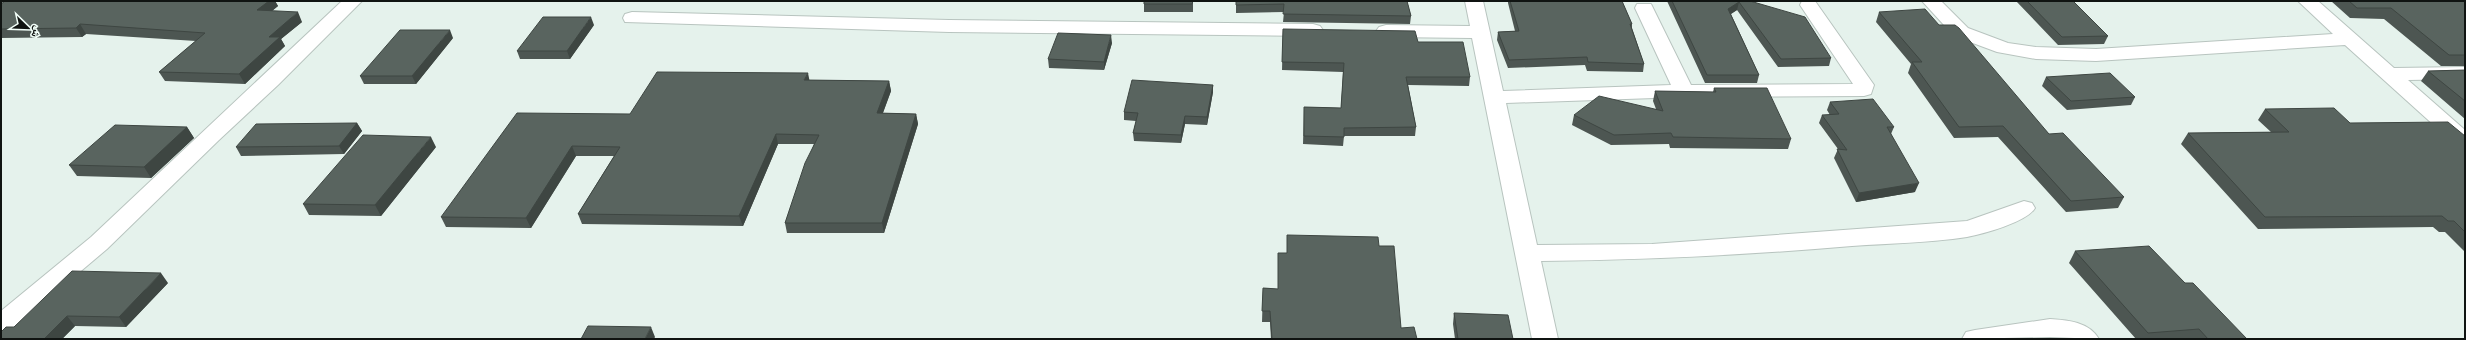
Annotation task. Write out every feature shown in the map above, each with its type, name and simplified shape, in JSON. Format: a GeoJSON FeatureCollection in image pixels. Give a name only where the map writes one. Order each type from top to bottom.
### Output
{"type":"FeatureCollection","features":[{"type":"Feature","properties":{"kind":"street"},"geometry":{"type":"LineString","coordinates":[[1,325],[99,243],[154,192],[211,135],[271,82],[353,1]]}},
{"type":"Feature","properties":{"kind":"street"},"geometry":{"type":"LineString","coordinates":[[1474,1],[1545,339]]}},
{"type":"Feature","properties":{"kind":"street"},"geometry":{"type":"LineString","coordinates":[[1931,1],[1961,32],[2004,48],[2036,53],[2096,55],[2350,39]]}},
{"type":"Feature","properties":{"kind":"street"},"geometry":{"type":"LineString","coordinates":[[2308,1],[2392,74],[2465,141]]}},
{"type":"Feature","properties":{"kind":"street"},"geometry":{"type":"LineString","coordinates":[[1495,97],[1684,91],[1864,90],[1866,88],[1809,5]]}},
{"type":"Feature","properties":{"kind":"street"},"geometry":{"type":"LineString","coordinates":[[1644,8],[1684,91]]}},
{"type":"Feature","properties":{"kind":"street"},"geometry":{"type":"LineString","coordinates":[[632,18],[949,26],[1330,30]]}},
{"type":"Feature","properties":{"kind":"street"},"geometry":{"type":"LineString","coordinates":[[1369,31],[1480,32]]}},
{"type":"Feature","properties":{"kind":"street"},"geometry":{"type":"LineString","coordinates":[[2392,74],[2465,73]]}},
{"type":"Feature","properties":{"kind":"street"},"geometry":{"type":"LineString","coordinates":[[1528,253],[1675,250],[1799,244],[1959,230],[1990,223],[2024,208]]}},
{"type":"Feature","properties":{"kind":"street"},"geometry":{"type":"LineString","coordinates":[[1975,339],[2058,327],[2077,330],[2086,339]]}},
{"type":"Feature","properties":{"kind":"building"},"geometry":{"type":"Polygon","coordinates":[[[5,1],[269,1],[257,10],[298,12],[269,37],[280,37],[239,74],[159,72],[205,33],[80,24],[76,28],[1,29],[1,4],[5,1]]]}},
{"type":"Feature","properties":{"kind":"building"},"geometry":{"type":"Polygon","coordinates":[[[1144,1],[1193,1],[1192,4],[1144,4],[1144,1]]]}},
{"type":"Feature","properties":{"kind":"building"},"geometry":{"type":"Polygon","coordinates":[[[1236,1],[1407,1],[1411,16],[1283,14],[1284,4],[1236,5],[1236,1]]]}},
{"type":"Feature","properties":{"kind":"building"},"geometry":{"type":"Polygon","coordinates":[[[1510,1],[1622,1],[1632,24],[1630,24],[1644,64],[1588,62],[1587,57],[1509,60],[1498,32],[1519,31],[1510,1]]]}},
{"type":"Feature","properties":{"kind":"building"},"geometry":{"type":"Polygon","coordinates":[[[1672,1],[1750,1],[1805,17],[1831,58],[1781,59],[1739,2],[1728,9],[1759,75],[1707,75],[1672,1]]]}},
{"type":"Feature","properties":{"kind":"building"},"geometry":{"type":"Polygon","coordinates":[[[2027,1],[2073,1],[2108,36],[2062,37],[2027,1]]]}},
{"type":"Feature","properties":{"kind":"building"},"geometry":{"type":"Polygon","coordinates":[[[2349,1],[2465,1],[2465,55],[2449,55],[2391,8],[2357,8],[2349,1]]]}},
{"type":"Feature","properties":{"kind":"building"},"geometry":{"type":"Polygon","coordinates":[[[1925,9],[1939,25],[1955,25],[1959,28],[2049,134],[2063,133],[2124,197],[2071,201],[2003,126],[1959,127],[1912,62],[1922,62],[1879,12],[1925,9]]]}},
{"type":"Feature","properties":{"kind":"building"},"geometry":{"type":"Polygon","coordinates":[[[543,17],[591,17],[567,51],[517,51],[543,17]]]}},
{"type":"Feature","properties":{"kind":"building"},"geometry":{"type":"Polygon","coordinates":[[[1283,29],[1415,31],[1418,42],[1463,42],[1470,77],[1406,77],[1416,127],[1344,128],[1344,137],[1304,136],[1304,107],[1341,108],[1344,63],[1282,62],[1283,29]]]}},
{"type":"Feature","properties":{"kind":"building"},"geometry":{"type":"Polygon","coordinates":[[[400,30],[450,30],[412,76],[360,76],[400,30]]]}},
{"type":"Feature","properties":{"kind":"building"},"geometry":{"type":"Polygon","coordinates":[[[1058,33],[1111,35],[1104,62],[1048,59],[1058,33]]]}},
{"type":"Feature","properties":{"kind":"building"},"geometry":{"type":"Polygon","coordinates":[[[2465,70],[2465,101],[2428,71],[2465,70]]]}},
{"type":"Feature","properties":{"kind":"building"},"geometry":{"type":"Polygon","coordinates":[[[657,72],[808,73],[804,80],[889,81],[877,113],[916,114],[882,223],[785,223],[805,163],[819,135],[776,134],[739,216],[578,214],[620,147],[572,146],[526,218],[441,217],[517,113],[630,114],[657,72]]]}},
{"type":"Feature","properties":{"kind":"building"},"geometry":{"type":"Polygon","coordinates":[[[2110,73],[2135,97],[2071,101],[2046,77],[2110,73]]]}},
{"type":"Feature","properties":{"kind":"building"},"geometry":{"type":"Polygon","coordinates":[[[1132,80],[1213,85],[1207,117],[1185,116],[1181,135],[1133,133],[1138,113],[1124,112],[1132,80]]]}},
{"type":"Feature","properties":{"kind":"building"},"geometry":{"type":"Polygon","coordinates":[[[1714,88],[1767,88],[1791,139],[1673,137],[1671,133],[1614,135],[1574,115],[1599,96],[1663,111],[1655,91],[1716,92],[1714,88]]]}},
{"type":"Feature","properties":{"kind":"building"},"geometry":{"type":"Polygon","coordinates":[[[1873,99],[1894,127],[1887,127],[1919,183],[1859,193],[1837,149],[1847,150],[1822,115],[1839,114],[1830,102],[1873,99]]]}},
{"type":"Feature","properties":{"kind":"building"},"geometry":{"type":"Polygon","coordinates":[[[2334,108],[2350,123],[2448,122],[2465,136],[2465,232],[2454,221],[2448,221],[2442,216],[2265,217],[2188,133],[2289,132],[2265,109],[2334,108]]]}},
{"type":"Feature","properties":{"kind":"building"},"geometry":{"type":"Polygon","coordinates":[[[357,123],[339,146],[236,147],[256,124],[357,123]]]}},
{"type":"Feature","properties":{"kind":"building"},"geometry":{"type":"Polygon","coordinates":[[[115,125],[187,127],[144,167],[69,165],[115,125]]]}},
{"type":"Feature","properties":{"kind":"building"},"geometry":{"type":"Polygon","coordinates":[[[363,135],[431,137],[375,205],[303,204],[363,135]]]}},
{"type":"Feature","properties":{"kind":"building"},"geometry":{"type":"Polygon","coordinates":[[[1287,235],[1378,237],[1379,246],[1394,246],[1401,328],[1414,327],[1417,339],[1272,339],[1270,311],[1262,311],[1263,288],[1278,289],[1278,253],[1287,253],[1287,235]]]}},
{"type":"Feature","properties":{"kind":"building"},"geometry":{"type":"Polygon","coordinates":[[[2149,246],[2185,283],[2193,283],[2247,339],[2208,339],[2199,329],[2148,333],[2075,251],[2149,246]]]}},
{"type":"Feature","properties":{"kind":"building"},"geometry":{"type":"Polygon","coordinates":[[[72,271],[161,273],[119,317],[67,316],[44,339],[1,339],[1,332],[6,327],[14,327],[72,271]]]}},
{"type":"Feature","properties":{"kind":"building"},"geometry":{"type":"Polygon","coordinates":[[[1454,313],[1508,315],[1513,339],[1458,339],[1454,313]]]}},
{"type":"Feature","properties":{"kind":"building"},"geometry":{"type":"Polygon","coordinates":[[[588,326],[651,327],[645,339],[581,339],[588,326]]]}}]}
